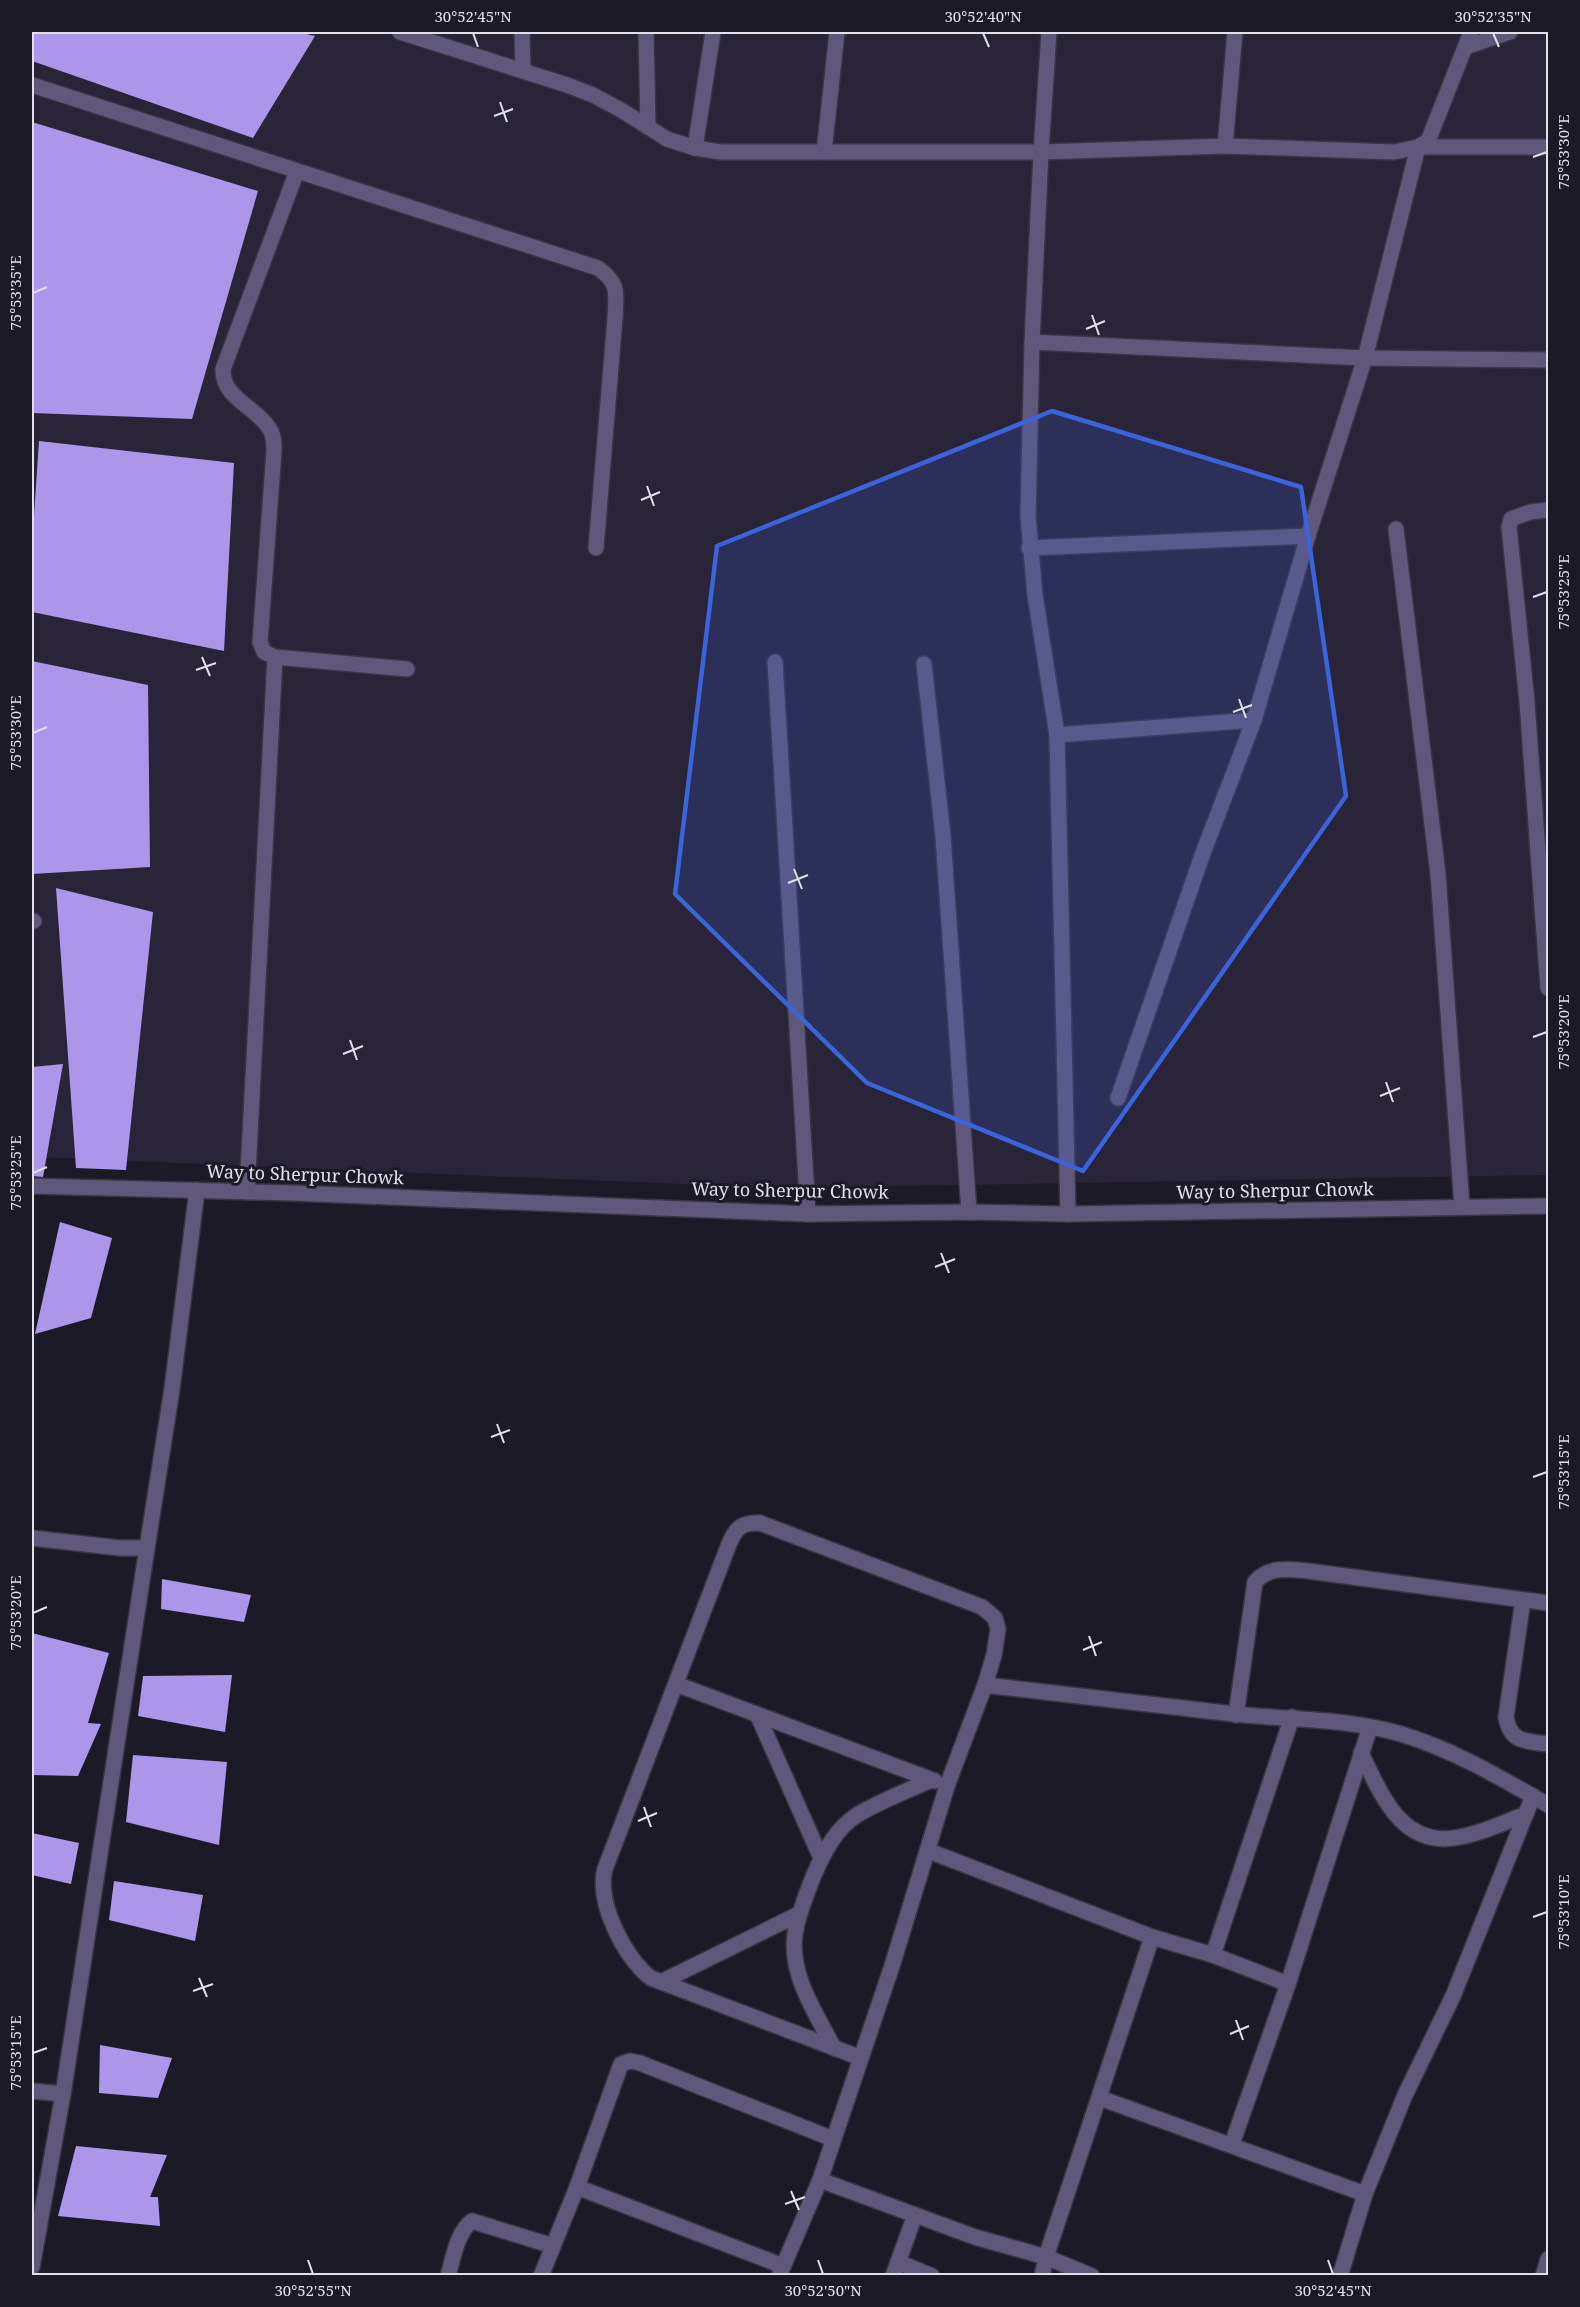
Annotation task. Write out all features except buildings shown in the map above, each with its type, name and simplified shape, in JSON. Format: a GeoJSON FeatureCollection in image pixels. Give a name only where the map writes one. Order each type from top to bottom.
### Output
{"type":"FeatureCollection","features":[{"type":"Feature","properties":{"kind":"street"},"geometry":{"type":"LineString","coordinates":[[400,32],[523,70],[593,95],[667,139],[695,148],[721,152],[1041,152],[1225,146],[1394,152],[1418,147],[1548,147]]}},
{"type":"Feature","properties":{"kind":"street"},"geometry":{"type":"LineString","coordinates":[[522,32],[523,70]]}},
{"type":"Feature","properties":{"kind":"street"},"geometry":{"type":"LineString","coordinates":[[646,32],[648,128]]}},
{"type":"Feature","properties":{"kind":"street"},"geometry":{"type":"LineString","coordinates":[[695,148],[713,32]]}},
{"type":"Feature","properties":{"kind":"street"},"geometry":{"type":"LineString","coordinates":[[824,152],[837,32]]}},
{"type":"Feature","properties":{"kind":"street"},"geometry":{"type":"LineString","coordinates":[[1049,32],[1032,342],[1028,478],[1029,548],[1057,735],[1068,1214]]}},
{"type":"Feature","properties":{"kind":"street"},"geometry":{"type":"LineString","coordinates":[[1225,146],[1235,32]]}},
{"type":"Feature","properties":{"kind":"street"},"geometry":{"type":"LineString","coordinates":[[1118,1098],[1203,853],[1254,720],[1308,536],[1365,358],[1418,147],[1428,141],[1471,32]]}},
{"type":"Feature","properties":{"kind":"street"},"geometry":{"type":"LineString","coordinates":[[1466,47],[1510,32]]}},
{"type":"Feature","properties":{"kind":"street"},"geometry":{"type":"LineString","coordinates":[[32,85],[598,268],[611,277],[616,302],[596,548]]}},
{"type":"Feature","properties":{"kind":"street"},"geometry":{"type":"LineString","coordinates":[[297,171],[223,369],[223,381],[232,394],[269,428],[273,438],[274,451],[260,642],[264,652],[274,657],[407,669]]}},
{"type":"Feature","properties":{"kind":"street"},"geometry":{"type":"LineString","coordinates":[[1032,342],[1365,358],[1548,360]]}},
{"type":"Feature","properties":{"kind":"street"},"geometry":{"type":"LineString","coordinates":[[1548,510],[1511,519],[1509,527],[1527,702],[1548,988]]}},
{"type":"Feature","properties":{"kind":"street"},"geometry":{"type":"LineString","coordinates":[[1396,529],[1438,874],[1462,1206]]}},
{"type":"Feature","properties":{"kind":"street"},"geometry":{"type":"LineString","coordinates":[[1029,548],[1308,536]]}},
{"type":"Feature","properties":{"kind":"street"},"geometry":{"type":"LineString","coordinates":[[247,1192],[274,657]]}},
{"type":"Feature","properties":{"kind":"street"},"geometry":{"type":"LineString","coordinates":[[775,663],[808,1214]]}},
{"type":"Feature","properties":{"kind":"street"},"geometry":{"type":"LineString","coordinates":[[924,664],[943,836],[969,1212]]}},
{"type":"Feature","properties":{"kind":"street"},"geometry":{"type":"LineString","coordinates":[[1057,735],[1254,720]]}},
{"type":"Feature","properties":{"kind":"street","name":"Way to Sherpur Chowk"},"geometry":{"type":"LineString","coordinates":[[32,1191],[247,1192],[808,1214],[969,1212],[1068,1214],[1548,1206]]}},
{"type":"Feature","properties":{"kind":"street"},"geometry":{"type":"LineString","coordinates":[[32,2267],[63,2094],[172,1389],[197,1191]]}},
{"type":"Feature","properties":{"kind":"street"},"geometry":{"type":"LineString","coordinates":[[577,2187],[781,2271],[820,2180],[861,2058],[928,1851],[947,1786],[994,1655],[998,1629],[995,1618],[982,1607],[760,1523],[742,1524],[735,1530],[602,1880],[605,1905],[627,1952],[639,1969],[651,1978],[861,2058]]}},
{"type":"Feature","properties":{"kind":"street"},"geometry":{"type":"LineString","coordinates":[[32,1538],[120,1548],[147,1548]]}},
{"type":"Feature","properties":{"kind":"street"},"geometry":{"type":"LineString","coordinates":[[1236,1715],[1255,1582],[1268,1571],[1300,1570],[1548,1603]]}},
{"type":"Feature","properties":{"kind":"street"},"geometry":{"type":"LineString","coordinates":[[1523,1600],[1506,1718],[1507,1726],[1512,1736],[1522,1740],[1548,1743]]}},
{"type":"Feature","properties":{"kind":"street"},"geometry":{"type":"LineString","coordinates":[[676,1684],[947,1786]]}},
{"type":"Feature","properties":{"kind":"street"},"geometry":{"type":"LineString","coordinates":[[985,1685],[1118,1699],[1236,1715],[1292,1717],[1370,1727],[1433,1745],[1484,1767],[1548,1805]]}},
{"type":"Feature","properties":{"kind":"street"},"geometry":{"type":"LineString","coordinates":[[758,1716],[821,1858]]}},
{"type":"Feature","properties":{"kind":"street"},"geometry":{"type":"LineString","coordinates":[[1213,1956],[1292,1717]]}},
{"type":"Feature","properties":{"kind":"street"},"geometry":{"type":"LineString","coordinates":[[1232,2144],[1288,1984],[1370,1727]]}},
{"type":"Feature","properties":{"kind":"street"},"geometry":{"type":"LineString","coordinates":[[1361,1753],[1388,1806],[1404,1824],[1418,1834],[1437,1838],[1460,1838],[1526,1814]]}},
{"type":"Feature","properties":{"kind":"street"},"geometry":{"type":"LineString","coordinates":[[834,2048],[798,1973],[795,1935],[799,1914],[821,1858],[833,1837],[856,1815],[931,1780]]}},
{"type":"Feature","properties":{"kind":"street"},"geometry":{"type":"LineString","coordinates":[[1340,2276],[1365,2194],[1405,2095],[1453,1996],[1533,1796]]}},
{"type":"Feature","properties":{"kind":"street"},"geometry":{"type":"LineString","coordinates":[[928,1851],[1152,1937],[1213,1956],[1288,1984]]}},
{"type":"Feature","properties":{"kind":"street"},"geometry":{"type":"LineString","coordinates":[[661,1982],[799,1914]]}},
{"type":"Feature","properties":{"kind":"street"},"geometry":{"type":"LineString","coordinates":[[1042,2276],[1046,2257],[1152,1937]]}},
{"type":"Feature","properties":{"kind":"street"},"geometry":{"type":"LineString","coordinates":[[540,2276],[577,2187],[621,2064],[630,2061],[833,2139]]}},
{"type":"Feature","properties":{"kind":"street"},"geometry":{"type":"LineString","coordinates":[[32,2091],[63,2094]]}},
{"type":"Feature","properties":{"kind":"street"},"geometry":{"type":"LineString","coordinates":[[1100,2098],[1365,2194]]}},
{"type":"Feature","properties":{"kind":"street"},"geometry":{"type":"LineString","coordinates":[[820,2180],[975,2236],[1046,2257],[1092,2276]]}},
{"type":"Feature","properties":{"kind":"street"},"geometry":{"type":"LineString","coordinates":[[915,2214],[896,2269],[933,2276]]}},
{"type":"Feature","properties":{"kind":"street"},"geometry":{"type":"LineString","coordinates":[[448,2276],[465,2226],[472,2222],[553,2246]]}},
{"type":"Feature","properties":{"kind":"street"},"geometry":{"type":"LineString","coordinates":[[1542,2276],[1548,2259]]}},
{"type":"Feature","properties":{"kind":"highlighted area"},"geometry":{"type":"Polygon","coordinates":[[[1052,411],[1301,487],[1346,796],[1083,1171],[867,1083],[675,894],[717,546],[1052,411]]]}},
{"type":"Feature","properties":{"kind":"shaded area"},"geometry":{"type":"Polygon","coordinates":[[[32,32],[1548,32],[1548,1175],[776,1188],[32,1157],[32,32]]]}}]}
